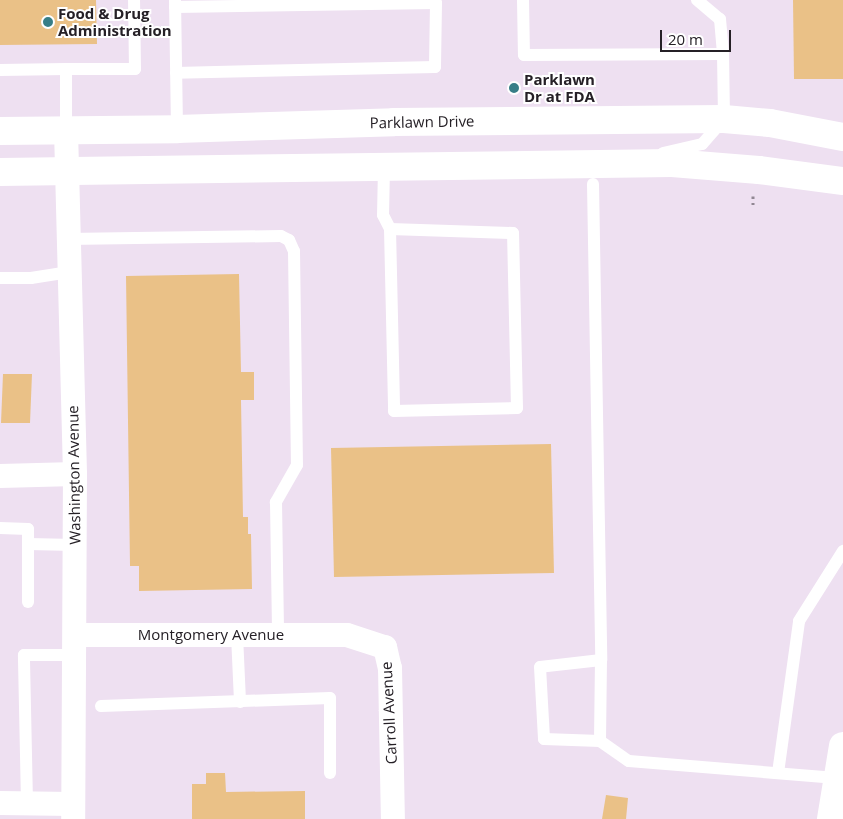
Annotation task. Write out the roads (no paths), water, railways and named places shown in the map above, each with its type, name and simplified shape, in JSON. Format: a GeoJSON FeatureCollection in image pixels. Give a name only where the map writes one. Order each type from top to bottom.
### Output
{"type":"FeatureCollection","features":[{"type":"Feature","properties":{"kind":"main road","name":"Parklawn Drive"},"geometry":{"type":"LineString","coordinates":[[0,131],[177,129],[394,122],[724,119],[770,123],[843,137]]}},
{"type":"Feature","properties":{"kind":"main road"},"geometry":{"type":"LineString","coordinates":[[0,172],[384,168],[618,163],[705,165],[843,181]]}},
{"type":"Feature","properties":{"kind":"main road"},"geometry":{"type":"LineString","coordinates":[[831,819],[836,778],[843,746]]}},
{"type":"Feature","properties":{"kind":"street","name":"Washington Avenue"},"geometry":{"type":"LineString","coordinates":[[66,130],[68,272],[75,474],[73,811]]}},
{"type":"Feature","properties":{"kind":"street"},"geometry":{"type":"LineString","coordinates":[[0,476],[75,474]]}},
{"type":"Feature","properties":{"kind":"street","name":"Montgomery Avenue"},"geometry":{"type":"LineString","coordinates":[[75,645],[238,635],[347,635]]}},
{"type":"Feature","properties":{"kind":"street","name":"Carroll Avenue"},"geometry":{"type":"LineString","coordinates":[[347,635],[385,647],[390,668],[393,819]]}},
{"type":"Feature","properties":{"kind":"street"},"geometry":{"type":"LineString","coordinates":[[0,803],[27,803],[73,811]]}},
{"type":"Feature","properties":{"kind":"lane"},"geometry":{"type":"LineString","coordinates":[[0,70],[135,69],[134,0]]}},
{"type":"Feature","properties":{"kind":"lane"},"geometry":{"type":"LineString","coordinates":[[523,0],[524,55],[723,54]]}},
{"type":"Feature","properties":{"kind":"lane"},"geometry":{"type":"LineString","coordinates":[[618,163],[702,144],[724,119],[723,54],[720,19],[698,0]]}},
{"type":"Feature","properties":{"kind":"lane"},"geometry":{"type":"LineString","coordinates":[[176,72],[435,67],[436,3],[175,4],[176,72],[177,129]]}},
{"type":"Feature","properties":{"kind":"lane"},"geometry":{"type":"LineString","coordinates":[[66,69],[66,130]]}},
{"type":"Feature","properties":{"kind":"lane"},"geometry":{"type":"LineString","coordinates":[[384,168],[384,215],[390,229],[394,411],[517,408],[514,233],[390,229]]}},
{"type":"Feature","properties":{"kind":"lane"},"geometry":{"type":"LineString","coordinates":[[593,184],[601,660],[600,741]]}},
{"type":"Feature","properties":{"kind":"lane"},"geometry":{"type":"LineString","coordinates":[[68,239],[281,236],[289,240],[294,251],[297,465],[276,502],[278,635]]}},
{"type":"Feature","properties":{"kind":"lane"},"geometry":{"type":"LineString","coordinates":[[0,278],[31,278],[68,272]]}},
{"type":"Feature","properties":{"kind":"lane"},"geometry":{"type":"LineString","coordinates":[[0,528],[28,529],[28,602]]}},
{"type":"Feature","properties":{"kind":"lane"},"geometry":{"type":"LineString","coordinates":[[28,544],[75,545]]}},
{"type":"Feature","properties":{"kind":"lane"},"geometry":{"type":"LineString","coordinates":[[778,773],[799,621],[843,551]]}},
{"type":"Feature","properties":{"kind":"lane"},"geometry":{"type":"LineString","coordinates":[[238,635],[240,702]]}},
{"type":"Feature","properties":{"kind":"lane"},"geometry":{"type":"LineString","coordinates":[[27,803],[24,655],[75,645]]}},
{"type":"Feature","properties":{"kind":"lane"},"geometry":{"type":"LineString","coordinates":[[601,660],[540,667],[544,739],[600,741],[629,761],[836,778]]}},
{"type":"Feature","properties":{"kind":"lane"},"geometry":{"type":"LineString","coordinates":[[101,706],[330,698],[330,773]]}},
{"type":"Feature","properties":{"kind":"place","name":"Food & Drug Administration"},"geometry":{"type":"Point","coordinates":[48,22]}},
{"type":"Feature","properties":{"kind":"place","name":"Parklawn Dr at FDA"},"geometry":{"type":"Point","coordinates":[514,88]}}]}
